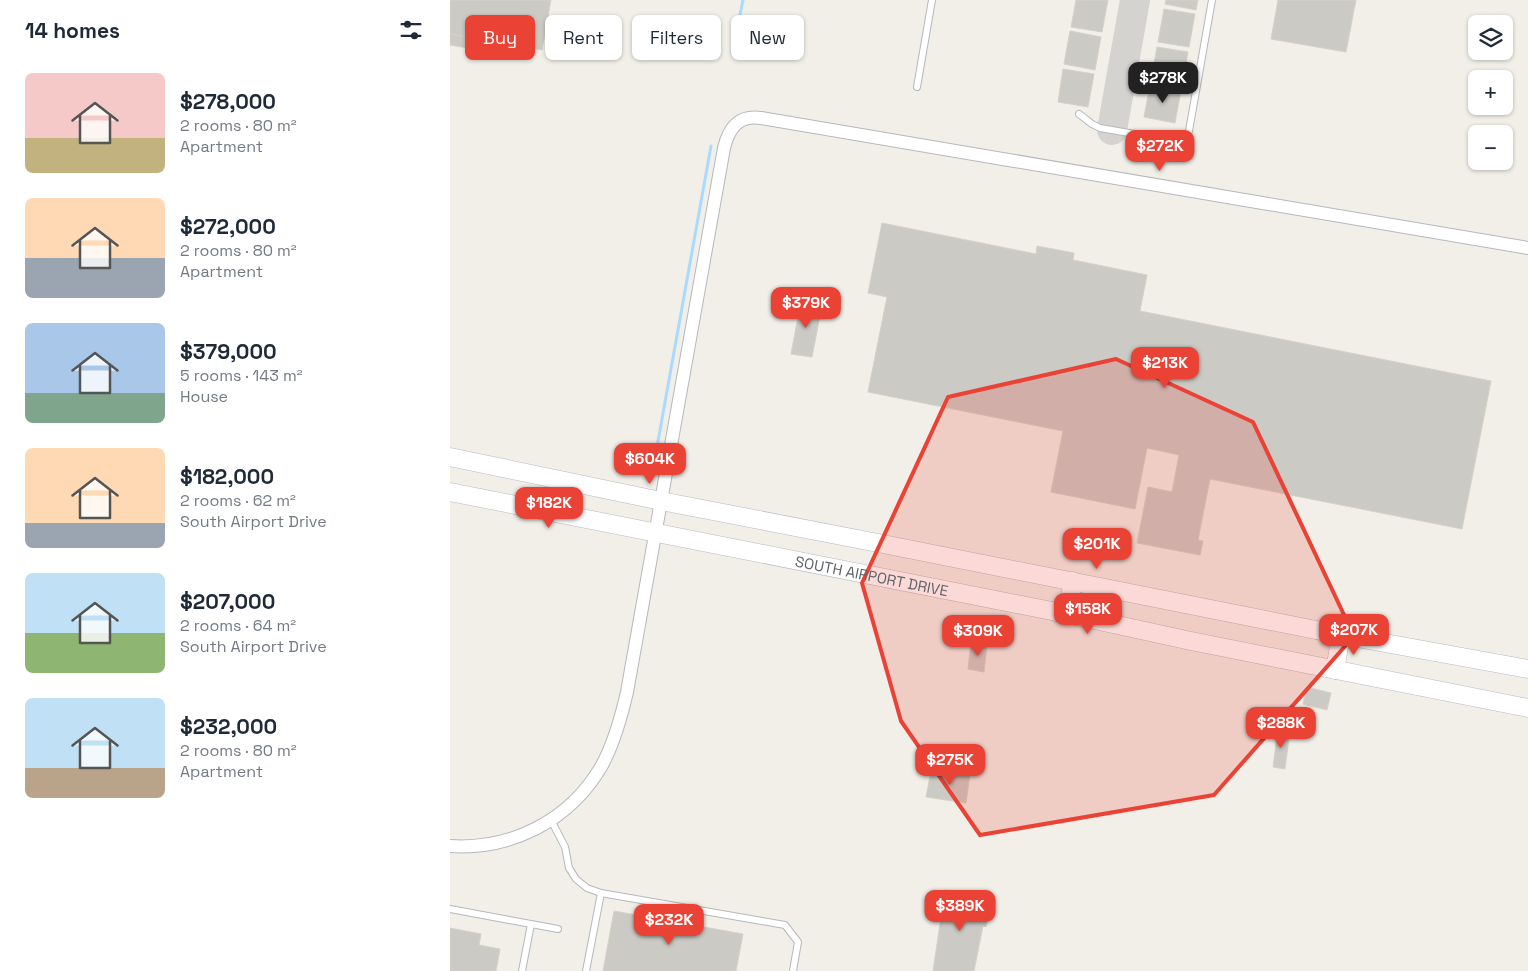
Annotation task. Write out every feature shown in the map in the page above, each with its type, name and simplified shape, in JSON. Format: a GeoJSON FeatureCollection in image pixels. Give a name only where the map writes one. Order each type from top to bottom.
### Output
{"type":"FeatureCollection","features":[{"type":"Feature","properties":{"kind":"main road"},"geometry":{"type":"LineString","coordinates":[[450,457],[661,501],[1342,635],[1528,669]]}},
{"type":"Feature","properties":{"kind":"main road","name":"SOUTH AIRPORT DRIVE"},"geometry":{"type":"LineString","coordinates":[[450,492],[1067,614],[1528,708]]}},
{"type":"Feature","properties":{"kind":"main road"},"geometry":{"type":"LineString","coordinates":[[1067,614],[1073,581]]}},
{"type":"Feature","properties":{"kind":"main road"},"geometry":{"type":"LineString","coordinates":[[1335,670],[1342,635]]}},
{"type":"Feature","properties":{"kind":"street"},"geometry":{"type":"LineString","coordinates":[[450,846],[476,846],[503,841],[532,831],[552,820],[586,788],[601,767],[616,733],[626,692],[724,148],[733,126],[739,121],[761,118],[1528,248]]}},
{"type":"Feature","properties":{"kind":"lane"},"geometry":{"type":"LineString","coordinates":[[917,87],[932,0]]}},
{"type":"Feature","properties":{"kind":"lane"},"geometry":{"type":"LineString","coordinates":[[1079,114],[1096,126],[1150,139],[1177,143],[1186,138],[1189,131],[1212,0]]}},
{"type":"Feature","properties":{"kind":"lane"},"geometry":{"type":"LineString","coordinates":[[552,820],[565,846],[569,868],[576,880],[587,888],[601,893],[785,925],[798,942],[793,971]]}},
{"type":"Feature","properties":{"kind":"lane"},"geometry":{"type":"LineString","coordinates":[[586,971],[601,893]]}},
{"type":"Feature","properties":{"kind":"lane"},"geometry":{"type":"LineString","coordinates":[[450,909],[558,929]]}},
{"type":"Feature","properties":{"kind":"lane"},"geometry":{"type":"LineString","coordinates":[[522,971],[531,924]]}},
{"type":"Feature","properties":{"kind":"highlighted area"},"geometry":{"type":"Polygon","coordinates":[[[1116,359],[1253,422],[1354,636],[1214,795],[980,835],[901,721],[862,583],[948,397],[1116,359]]]}},
{"type":"Feature","properties":{"kind":"building"},"geometry":{"type":"Polygon","coordinates":[[[450,0],[551,0],[548,15],[545,15],[545,33],[542,50],[535,49],[535,15],[465,15],[465,37],[450,34],[450,0]]]}},
{"type":"Feature","properties":{"kind":"building"},"geometry":{"type":"Polygon","coordinates":[[[1076,0],[1108,0],[1102,32],[1071,27],[1076,0]]]}},
{"type":"Feature","properties":{"kind":"building"},"geometry":{"type":"Polygon","coordinates":[[[1166,0],[1198,0],[1196,10],[1165,4],[1166,0]]]}},
{"type":"Feature","properties":{"kind":"building"},"geometry":{"type":"Polygon","coordinates":[[[1278,0],[1356,0],[1346,52],[1271,39],[1278,0]]]}},
{"type":"Feature","properties":{"kind":"building"},"geometry":{"type":"Polygon","coordinates":[[[1164,9],[1195,14],[1189,47],[1158,42],[1164,9]]]}},
{"type":"Feature","properties":{"kind":"building"},"geometry":{"type":"Polygon","coordinates":[[[1070,31],[1101,37],[1095,70],[1064,64],[1070,31]]]}},
{"type":"Feature","properties":{"kind":"building"},"geometry":{"type":"Polygon","coordinates":[[[450,34],[465,37],[465,48],[450,45],[450,34]]]}},
{"type":"Feature","properties":{"kind":"building"},"geometry":{"type":"Polygon","coordinates":[[[1157,47],[1188,52],[1182,85],[1151,80],[1157,47]]]}},
{"type":"Feature","properties":{"kind":"building"},"geometry":{"type":"Polygon","coordinates":[[[1063,69],[1094,74],[1088,107],[1058,102],[1063,69]]]}},
{"type":"Feature","properties":{"kind":"building"},"geometry":{"type":"Polygon","coordinates":[[[1150,85],[1181,90],[1175,123],[1144,117],[1150,85]]]}},
{"type":"Feature","properties":{"kind":"building"},"geometry":{"type":"Polygon","coordinates":[[[882,223],[1036,254],[1037,246],[1074,253],[1073,260],[1147,275],[1140,311],[1491,381],[1462,529],[1210,479],[1198,540],[1203,541],[1200,555],[1137,543],[1148,487],[1172,492],[1179,455],[1147,448],[1135,509],[1051,492],[1063,431],[868,392],[887,297],[868,293],[882,223]]]}},
{"type":"Feature","properties":{"kind":"building"},"geometry":{"type":"Polygon","coordinates":[[[801,301],[822,305],[812,357],[791,354],[801,301]]]}},
{"type":"Feature","properties":{"kind":"building"},"geometry":{"type":"Polygon","coordinates":[[[971,643],[987,645],[984,672],[968,669],[971,643]]]}},
{"type":"Feature","properties":{"kind":"building"},"geometry":{"type":"Polygon","coordinates":[[[1307,687],[1331,693],[1327,710],[1303,704],[1307,687]]]}},
{"type":"Feature","properties":{"kind":"building"},"geometry":{"type":"Polygon","coordinates":[[[1278,729],[1290,731],[1285,769],[1273,767],[1278,729]]]}},
{"type":"Feature","properties":{"kind":"building"},"geometry":{"type":"Polygon","coordinates":[[[961,766],[971,767],[966,803],[926,797],[931,771],[960,775],[961,766]]]}},
{"type":"Feature","properties":{"kind":"building"},"geometry":{"type":"Polygon","coordinates":[[[945,890],[991,899],[986,927],[983,926],[974,971],[933,971],[945,890]]]}},
{"type":"Feature","properties":{"kind":"building"},"geometry":{"type":"Polygon","coordinates":[[[614,911],[743,934],[736,971],[603,971],[614,911]]]}},
{"type":"Feature","properties":{"kind":"building"},"geometry":{"type":"Polygon","coordinates":[[[450,928],[481,934],[479,945],[500,949],[496,971],[450,971],[450,928]]]}},
{"type":"Feature","properties":{"kind":"waterway"},"geometry":{"type":"LineString","coordinates":[[740,15],[743,0]]}},
{"type":"Feature","properties":{"kind":"waterway"},"geometry":{"type":"LineString","coordinates":[[655,458],[711,146]]}},
{"type":"Feature","properties":{"kind":"taxiway"},"geometry":{"type":"LineString","coordinates":[[1112,130],[1135,0]]}}]}
